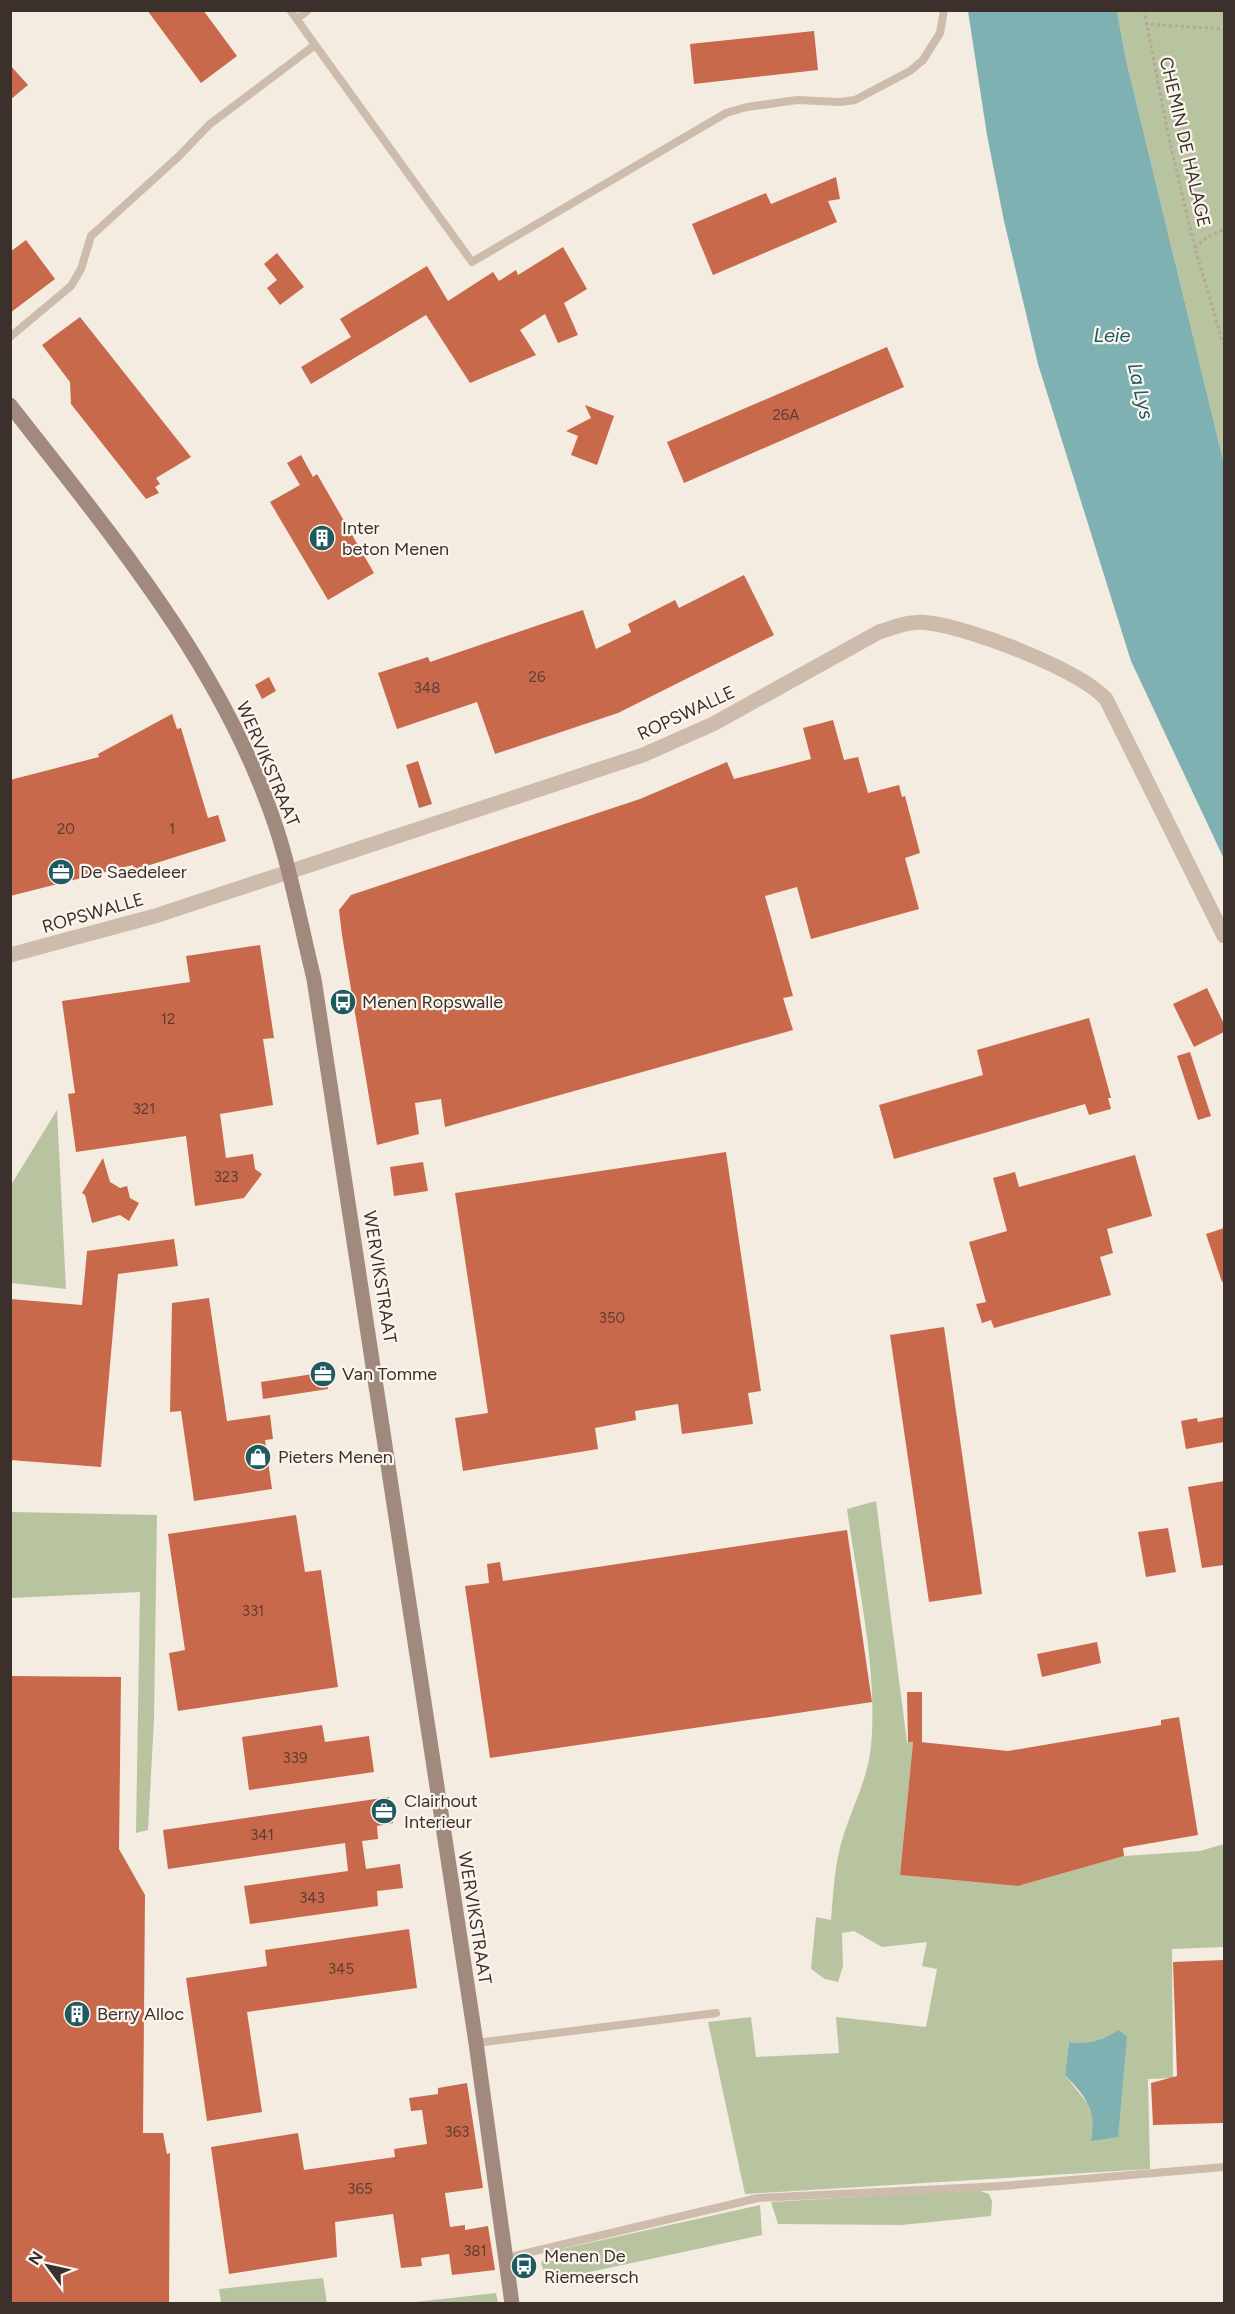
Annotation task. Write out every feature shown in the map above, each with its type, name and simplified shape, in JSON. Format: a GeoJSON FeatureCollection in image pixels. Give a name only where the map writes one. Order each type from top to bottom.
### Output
{"type":"FeatureCollection","features":[{"type":"Feature","properties":{"kind":"street","name":"WERVIKSTRAAT"},"geometry":{"type":"LineString","coordinates":[[10,405],[120,544],[209,680],[244,748],[277,830],[314,980],[476,2043],[512,2304]]}},
{"type":"Feature","properties":{"kind":"street","name":"ROPSWALLE"},"geometry":{"type":"LineString","coordinates":[[10,955],[155,916],[643,755],[714,724],[879,632],[901,624],[927,622],[972,633],[1065,670],[1097,689],[1106,699],[1224,936]]}},
{"type":"Feature","properties":{"kind":"lane"},"geometry":{"type":"LineString","coordinates":[[290,10],[472,262],[726,113],[747,107],[797,100],[847,102],[910,71],[936,42],[944,10]]}},
{"type":"Feature","properties":{"kind":"lane"},"geometry":{"type":"LineString","coordinates":[[297,19],[308,10]]}},
{"type":"Feature","properties":{"kind":"lane"},"geometry":{"type":"LineString","coordinates":[[10,337],[71,286],[81,269],[91,236],[178,157],[210,124],[315,45]]}},
{"type":"Feature","properties":{"kind":"lane"},"geometry":{"type":"LineString","coordinates":[[476,2043],[716,2013]]}},
{"type":"Feature","properties":{"kind":"lane"},"geometry":{"type":"LineString","coordinates":[[505,2258],[758,2198],[1002,2186],[1224,2167]]}},
{"type":"Feature","properties":{"kind":"path","name":"CHEMIN DE HALAGE"},"geometry":{"type":"LineString","coordinates":[[1144,10],[1145,24],[1195,248],[1224,347]]}},
{"type":"Feature","properties":{"kind":"path"},"geometry":{"type":"LineString","coordinates":[[1145,24],[1224,29]]}},
{"type":"Feature","properties":{"kind":"path"},"geometry":{"type":"LineString","coordinates":[[1195,248],[1206,238],[1224,229]]}},
{"type":"Feature","properties":{"kind":"green space"},"geometry":{"type":"Polygon","coordinates":[[[1117,11],[1224,11],[1224,464],[1126,60],[1117,11]]]}},
{"type":"Feature","properties":{"kind":"green space"},"geometry":{"type":"Polygon","coordinates":[[[57,1110],[66,1289],[11,1283],[11,1185],[57,1110]]]}},
{"type":"Feature","properties":{"kind":"green space"},"geometry":{"type":"Polygon","coordinates":[[[876,1501],[907,1742],[913,1742],[900,1875],[1018,1886],[1124,1856],[1200,1851],[1224,1844],[1224,1947],[1172,1949],[1173,2078],[1148,2079],[1150,2169],[745,2194],[708,2022],[751,2017],[756,2057],[839,2053],[836,2017],[926,2027],[937,1969],[922,1966],[927,1942],[882,1947],[854,1931],[842,1933],[843,1966],[838,1982],[825,1979],[811,1969],[816,1917],[831,1920],[839,1852],[869,1761],[871,1747],[872,1687],[847,1509],[876,1501]],[[1119,2031],[1095,2041],[1069,2042],[1065,2075],[1088,2104],[1094,2122],[1119,2031]]]}},
{"type":"Feature","properties":{"kind":"green space"},"geometry":{"type":"Polygon","coordinates":[[[11,1512],[157,1515],[154,1719],[148,1830],[136,1833],[140,1592],[11,1598],[11,1512]]]}},
{"type":"Feature","properties":{"kind":"green space"},"geometry":{"type":"Polygon","coordinates":[[[977,2190],[989,2194],[992,2201],[991,2216],[901,2225],[778,2224],[771,2202],[977,2190]]]}},
{"type":"Feature","properties":{"kind":"green space"},"geometry":{"type":"Polygon","coordinates":[[[760,2205],[762,2235],[553,2280],[545,2274],[541,2263],[548,2252],[760,2205]]]}},
{"type":"Feature","properties":{"kind":"green space"},"geometry":{"type":"Polygon","coordinates":[[[323,2278],[327,2303],[221,2303],[219,2289],[323,2278]]]}},
{"type":"Feature","properties":{"kind":"green space"},"geometry":{"type":"Polygon","coordinates":[[[496,2293],[498,2303],[406,2303],[496,2293]]]}},
{"type":"Feature","properties":{"kind":"water","name":"Leie"},"geometry":{"type":"Polygon","coordinates":[[[968,11],[1117,11],[1126,60],[1224,464],[1224,859],[1131,661],[1038,364],[1004,221],[987,135],[968,11]]]}},
{"type":"Feature","properties":{"kind":"water"},"geometry":{"type":"Polygon","coordinates":[[[1119,2030],[1127,2037],[1118,2137],[1091,2141],[1091,2112],[1084,2097],[1065,2075],[1069,2042],[1095,2041],[1119,2030]]]}},
{"type":"Feature","properties":{"kind":"building"},"geometry":{"type":"Polygon","coordinates":[[[147,10],[203,10],[237,56],[201,83],[147,10]]]}},
{"type":"Feature","properties":{"kind":"building"},"geometry":{"type":"Polygon","coordinates":[[[814,31],[818,70],[694,84],[690,44],[814,31]]]}},
{"type":"Feature","properties":{"kind":"building"},"geometry":{"type":"Polygon","coordinates":[[[10,65],[28,85],[10,100],[10,65]]]}},
{"type":"Feature","properties":{"kind":"building"},"geometry":{"type":"Polygon","coordinates":[[[836,177],[840,199],[828,201],[837,222],[713,275],[692,224],[766,193],[771,204],[836,177]]]}},
{"type":"Feature","properties":{"kind":"building"},"geometry":{"type":"Polygon","coordinates":[[[26,240],[55,279],[10,313],[10,252],[26,240]]]}},
{"type":"Feature","properties":{"kind":"building"},"geometry":{"type":"Polygon","coordinates":[[[563,247],[587,289],[564,303],[578,335],[558,343],[545,314],[520,330],[536,355],[470,383],[426,315],[311,384],[301,367],[351,337],[340,319],[427,266],[448,301],[493,272],[499,281],[516,270],[518,275],[563,247]]]}},
{"type":"Feature","properties":{"kind":"building"},"geometry":{"type":"Polygon","coordinates":[[[277,253],[304,287],[280,305],[267,288],[277,280],[264,264],[277,253]]]}},
{"type":"Feature","properties":{"kind":"building"},"geometry":{"type":"Polygon","coordinates":[[[80,317],[191,457],[156,478],[160,484],[155,487],[159,493],[146,499],[71,404],[70,382],[42,345],[80,317]]]}},
{"type":"Feature","properties":{"kind":"building"},"geometry":{"type":"Polygon","coordinates":[[[887,347],[904,387],[684,483],[667,442],[887,347]]]}},
{"type":"Feature","properties":{"kind":"building"},"geometry":{"type":"Polygon","coordinates":[[[585,405],[614,416],[597,465],[571,455],[578,436],[566,431],[591,418],[585,405]]]}},
{"type":"Feature","properties":{"kind":"building","name":"Inter beton Menen"},"geometry":{"type":"Polygon","coordinates":[[[301,455],[313,477],[317,474],[374,573],[328,600],[270,502],[300,485],[287,463],[301,455]]]}},
{"type":"Feature","properties":{"kind":"building"},"geometry":{"type":"Polygon","coordinates":[[[744,575],[774,635],[618,713],[495,754],[477,702],[397,729],[378,673],[428,657],[430,662],[583,610],[596,649],[631,632],[628,624],[675,600],[679,608],[744,575]]]}},
{"type":"Feature","properties":{"kind":"building"},"geometry":{"type":"Polygon","coordinates":[[[269,677],[276,691],[262,699],[255,685],[269,677]]]}},
{"type":"Feature","properties":{"kind":"building"},"geometry":{"type":"Polygon","coordinates":[[[172,714],[177,729],[181,728],[208,818],[218,815],[226,841],[134,870],[133,865],[10,896],[10,780],[99,757],[98,754],[172,714]]]}},
{"type":"Feature","properties":{"kind":"building"},"geometry":{"type":"Polygon","coordinates":[[[833,720],[844,760],[858,757],[868,793],[899,785],[902,797],[905,796],[920,853],[905,858],[919,909],[811,939],[797,887],[765,896],[793,996],[783,998],[793,1030],[445,1127],[441,1099],[415,1103],[419,1134],[377,1145],[339,910],[351,895],[640,799],[727,762],[734,779],[811,759],[803,728],[833,720]]]}},
{"type":"Feature","properties":{"kind":"building"},"geometry":{"type":"Polygon","coordinates":[[[418,761],[432,804],[419,808],[406,765],[418,761]]]}},
{"type":"Feature","properties":{"kind":"building"},"geometry":{"type":"Polygon","coordinates":[[[260,945],[274,1038],[263,1039],[273,1105],[220,1114],[226,1158],[253,1154],[255,1169],[262,1174],[244,1198],[195,1206],[186,1136],[76,1152],[68,1094],[75,1093],[62,1001],[190,982],[186,956],[260,945]]]}},
{"type":"Feature","properties":{"kind":"building"},"geometry":{"type":"Polygon","coordinates":[[[1207,988],[1224,1024],[1224,1032],[1194,1047],[1173,1004],[1207,988]]]}},
{"type":"Feature","properties":{"kind":"building"},"geometry":{"type":"Polygon","coordinates":[[[1089,1018],[1111,1098],[1108,1098],[1111,1109],[1089,1115],[1085,1104],[894,1159],[879,1105],[983,1075],[977,1050],[1089,1018]]]}},
{"type":"Feature","properties":{"kind":"building"},"geometry":{"type":"Polygon","coordinates":[[[1190,1052],[1211,1116],[1198,1120],[1177,1056],[1190,1052]]]}},
{"type":"Feature","properties":{"kind":"building"},"geometry":{"type":"Polygon","coordinates":[[[726,1152],[761,1391],[748,1393],[753,1424],[682,1434],[678,1404],[635,1411],[636,1420],[595,1428],[598,1449],[463,1471],[455,1418],[488,1413],[455,1193],[726,1152]]]}},
{"type":"Feature","properties":{"kind":"building"},"geometry":{"type":"Polygon","coordinates":[[[1135,1155],[1152,1216],[1107,1229],[1113,1253],[1100,1257],[1111,1295],[994,1328],[991,1320],[982,1323],[976,1304],[986,1302],[969,1242],[1007,1231],[993,1178],[1015,1172],[1019,1187],[1135,1155]]]}},
{"type":"Feature","properties":{"kind":"building"},"geometry":{"type":"Polygon","coordinates":[[[103,1158],[110,1182],[120,1188],[127,1186],[130,1198],[139,1203],[129,1221],[120,1215],[92,1223],[85,1195],[82,1193],[103,1158]]]}},
{"type":"Feature","properties":{"kind":"building"},"geometry":{"type":"Polygon","coordinates":[[[423,1162],[428,1191],[394,1196],[390,1167],[423,1162]]]}},
{"type":"Feature","properties":{"kind":"building"},"geometry":{"type":"Polygon","coordinates":[[[1224,1228],[1224,1281],[1222,1282],[1206,1234],[1224,1228]]]}},
{"type":"Feature","properties":{"kind":"building"},"geometry":{"type":"Polygon","coordinates":[[[174,1239],[178,1266],[118,1274],[101,1467],[10,1460],[10,1299],[82,1305],[87,1251],[174,1239]]]}},
{"type":"Feature","properties":{"kind":"building"},"geometry":{"type":"Polygon","coordinates":[[[209,1298],[227,1421],[270,1415],[273,1439],[265,1440],[272,1489],[194,1501],[181,1411],[170,1412],[172,1303],[209,1298]]]}},
{"type":"Feature","properties":{"kind":"building"},"geometry":{"type":"Polygon","coordinates":[[[944,1327],[982,1594],[929,1602],[890,1335],[944,1327]]]}},
{"type":"Feature","properties":{"kind":"building"},"geometry":{"type":"Polygon","coordinates":[[[326,1372],[328,1389],[263,1399],[261,1382],[326,1372]]]}},
{"type":"Feature","properties":{"kind":"building"},"geometry":{"type":"Polygon","coordinates":[[[1224,1417],[1224,1442],[1186,1449],[1181,1421],[1197,1418],[1198,1422],[1224,1417]]]}},
{"type":"Feature","properties":{"kind":"building"},"geometry":{"type":"Polygon","coordinates":[[[1224,1481],[1224,1565],[1202,1568],[1188,1487],[1224,1481]]]}},
{"type":"Feature","properties":{"kind":"building"},"geometry":{"type":"Polygon","coordinates":[[[296,1515],[305,1572],[321,1570],[338,1687],[178,1711],[169,1653],[185,1650],[168,1534],[296,1515]]]}},
{"type":"Feature","properties":{"kind":"building"},"geometry":{"type":"Polygon","coordinates":[[[1168,1528],[1176,1572],[1146,1577],[1138,1532],[1168,1528]]]}},
{"type":"Feature","properties":{"kind":"building"},"geometry":{"type":"Polygon","coordinates":[[[847,1530],[872,1702],[490,1758],[465,1586],[489,1583],[487,1564],[500,1562],[503,1581],[847,1530]]]}},
{"type":"Feature","properties":{"kind":"building"},"geometry":{"type":"Polygon","coordinates":[[[1097,1642],[1101,1663],[1042,1677],[1037,1654],[1097,1642]]]}},
{"type":"Feature","properties":{"kind":"building","name":"Berry Alloc"},"geometry":{"type":"Polygon","coordinates":[[[10,1676],[121,1677],[119,1849],[145,1895],[143,2133],[163,2133],[167,2154],[170,2153],[169,2304],[10,2304],[10,1676]]]}},
{"type":"Feature","properties":{"kind":"building"},"geometry":{"type":"Polygon","coordinates":[[[907,1692],[922,1692],[922,1742],[920,1742],[1008,1751],[1161,1725],[1161,1720],[1179,1717],[1198,1835],[1123,1848],[1124,1856],[1018,1886],[900,1875],[913,1742],[908,1742],[907,1692]]]}},
{"type":"Feature","properties":{"kind":"building"},"geometry":{"type":"Polygon","coordinates":[[[322,1725],[325,1742],[369,1736],[374,1772],[249,1790],[242,1737],[322,1725]]]}},
{"type":"Feature","properties":{"kind":"building"},"geometry":{"type":"Polygon","coordinates":[[[389,1797],[393,1823],[377,1826],[378,1839],[362,1841],[366,1869],[400,1864],[403,1888],[377,1891],[378,1906],[250,1924],[244,1886],[348,1871],[345,1843],[168,1869],[163,1830],[389,1797]]]}},
{"type":"Feature","properties":{"kind":"building"},"geometry":{"type":"Polygon","coordinates":[[[409,1929],[417,1988],[247,2012],[262,2112],[207,2121],[186,1978],[267,1966],[265,1950],[409,1929]]]}},
{"type":"Feature","properties":{"kind":"building"},"geometry":{"type":"Polygon","coordinates":[[[1224,1960],[1224,2123],[1153,2125],[1151,2083],[1177,2076],[1173,1962],[1224,1960]]]}},
{"type":"Feature","properties":{"kind":"building"},"geometry":{"type":"Polygon","coordinates":[[[467,2083],[483,2188],[445,2193],[450,2227],[465,2225],[465,2230],[488,2226],[495,2270],[452,2275],[449,2254],[421,2258],[422,2266],[401,2268],[393,2214],[335,2222],[337,2257],[229,2274],[211,2147],[298,2133],[304,2170],[395,2157],[394,2149],[427,2144],[422,2110],[411,2111],[409,2098],[438,2094],[438,2088],[467,2083]]]}},
{"type":"Feature","properties":{"kind":"place","name":"Inter beton Menen"},"geometry":{"type":"Point","coordinates":[322,538]}},
{"type":"Feature","properties":{"kind":"place","name":"De Saedeleer"},"geometry":{"type":"Point","coordinates":[61,872]}},
{"type":"Feature","properties":{"kind":"place","name":"Menen Ropswalle"},"geometry":{"type":"Point","coordinates":[343,1002]}},
{"type":"Feature","properties":{"kind":"place","name":"Van Tomme"},"geometry":{"type":"Point","coordinates":[323,1374]}},
{"type":"Feature","properties":{"kind":"place","name":"Pieters Menen"},"geometry":{"type":"Point","coordinates":[258,1457]}},
{"type":"Feature","properties":{"kind":"place","name":"Clairhout Interieur"},"geometry":{"type":"Point","coordinates":[384,1811]}},
{"type":"Feature","properties":{"kind":"place","name":"Berry Alloc"},"geometry":{"type":"Point","coordinates":[77,2014]}},
{"type":"Feature","properties":{"kind":"place","name":"Menen De Riemeersch"},"geometry":{"type":"Point","coordinates":[524,2266]}},
{"type":"Feature","properties":{"kind":"water label","name":"La Lys"},"geometry":{"type":"Point","coordinates":[1141,391]}}]}
